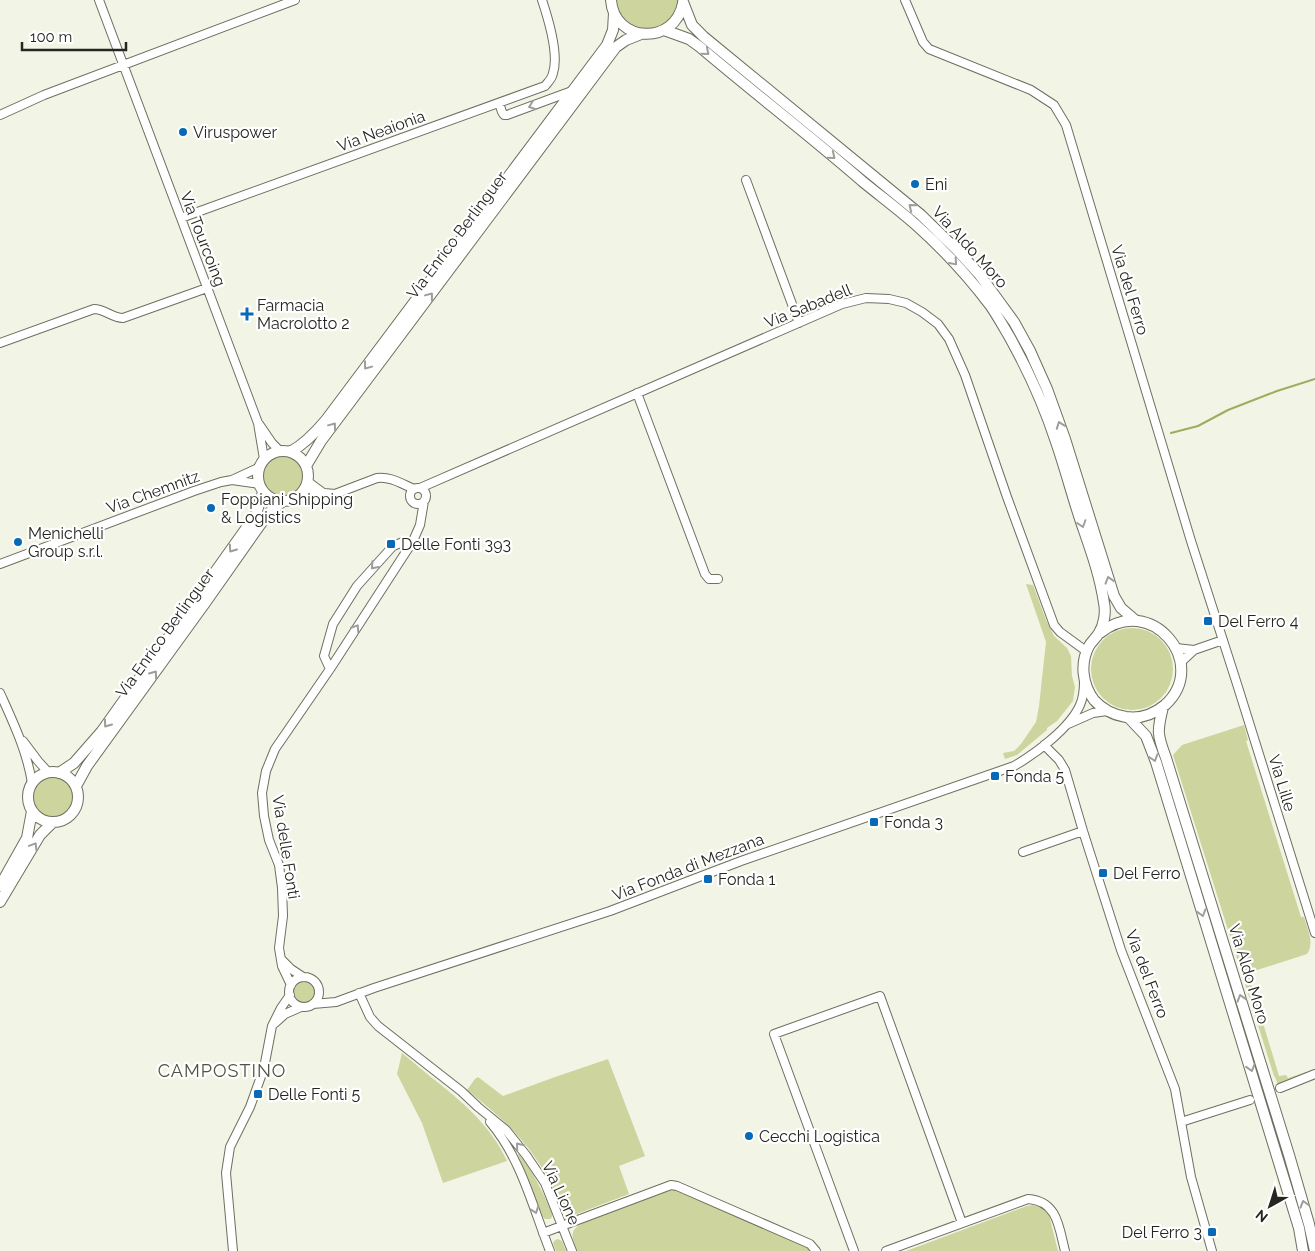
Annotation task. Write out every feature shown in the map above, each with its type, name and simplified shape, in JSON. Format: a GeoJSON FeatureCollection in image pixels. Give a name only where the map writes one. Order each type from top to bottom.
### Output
{"type":"FeatureCollection","features":[{"type":"Feature","properties":{"kind":"main road","name":"Via Enrico Berlinguer"},"geometry":{"type":"LineString","coordinates":[[290,452],[312,436],[326,420],[607,45],[611,38],[614,22],[612,0]]}},
{"type":"Feature","properties":{"kind":"main road"},"geometry":{"type":"LineString","coordinates":[[664,30],[677,19],[683,1]]}},
{"type":"Feature","properties":{"kind":"main road","name":"Via Aldo Moro"},"geometry":{"type":"LineString","coordinates":[[683,1],[690,21],[696,30],[921,215],[979,274],[998,300],[1014,322],[1030,351],[1047,390],[1114,596],[1121,608],[1135,620]]}},
{"type":"Feature","properties":{"kind":"main road"},"geometry":{"type":"LineString","coordinates":[[614,13],[625,26],[642,34]]}},
{"type":"Feature","properties":{"kind":"main road","name":"Via Enrico Berlinguer"},"geometry":{"type":"LineString","coordinates":[[306,466],[322,441],[616,47],[626,40],[642,34],[653,34],[664,30]]}},
{"type":"Feature","properties":{"kind":"main road","name":"Via Aldo Moro"},"geometry":{"type":"LineString","coordinates":[[664,30],[688,39],[700,47],[914,223],[949,257],[991,306],[1021,356],[1035,385],[1056,442],[1099,578],[1105,603],[1100,633]]}},
{"type":"Feature","properties":{"kind":"main road"},"geometry":{"type":"LineString","coordinates":[[258,468],[269,454],[279,450],[290,452],[300,457],[306,466],[308,476],[303,491]]}},
{"type":"Feature","properties":{"kind":"main road","name":"Via Enrico Berlinguer"},"geometry":{"type":"LineString","coordinates":[[60,772],[74,763],[102,731],[256,514],[261,488],[257,476],[258,468]]}},
{"type":"Feature","properties":{"kind":"main road"},"geometry":{"type":"LineString","coordinates":[[261,488],[272,498],[283,501]]}},
{"type":"Feature","properties":{"kind":"main road","name":"Via Enrico Berlinguer"},"geometry":{"type":"LineString","coordinates":[[0,902],[40,835],[53,822],[64,820],[74,812],[78,801],[76,786],[88,766],[262,522],[283,501],[294,498],[303,491]]}},
{"type":"Feature","properties":{"kind":"main road","name":"Via Aldo Moro"},"geometry":{"type":"LineString","coordinates":[[1303,1251],[1300,1228],[1154,755],[1146,736],[1129,718],[1118,716],[1098,704],[1086,686],[1084,661],[1086,651],[1100,633],[1117,622],[1135,620],[1151,624],[1169,637],[1176,648],[1180,663],[1180,676],[1172,697],[1163,707],[1158,726],[1159,740],[1290,1155],[1315,1251]]}},
{"type":"Feature","properties":{"kind":"main road"},"geometry":{"type":"LineString","coordinates":[[1129,718],[1149,714],[1163,707]]}},
{"type":"Feature","properties":{"kind":"main road"},"geometry":{"type":"LineString","coordinates":[[53,822],[39,818],[32,811],[28,799],[32,783],[48,772],[60,772],[70,778],[76,786]]}},
{"type":"Feature","properties":{"kind":"main road"},"geometry":{"type":"LineString","coordinates":[[0,886],[27,838],[32,811]]}},
{"type":"Feature","properties":{"kind":"street","name":"Via Tourcoing"},"geometry":{"type":"LineString","coordinates":[[99,0],[258,423],[264,459]]}},
{"type":"Feature","properties":{"kind":"street"},"geometry":{"type":"LineString","coordinates":[[0,115],[40,97],[295,0]]}},
{"type":"Feature","properties":{"kind":"street","name":"Via Neaionia"},"geometry":{"type":"LineString","coordinates":[[181,218],[545,86],[553,76],[554,57],[548,21],[542,0]]}},
{"type":"Feature","properties":{"kind":"street","name":"Via del Ferro"},"geometry":{"type":"LineString","coordinates":[[905,0],[923,42],[930,49],[1031,90],[1054,105],[1066,125],[1191,541],[1223,640]]}},
{"type":"Feature","properties":{"kind":"street"},"geometry":{"type":"LineString","coordinates":[[499,103],[502,112],[507,115],[572,91]]}},
{"type":"Feature","properties":{"kind":"street"},"geometry":{"type":"LineString","coordinates":[[746,180],[800,323]]}},
{"type":"Feature","properties":{"kind":"street"},"geometry":{"type":"LineString","coordinates":[[1,341],[94,308],[118,318],[123,318],[207,288]]}},
{"type":"Feature","properties":{"kind":"street","name":"Via Sabadell"},"geometry":{"type":"LineString","coordinates":[[415,490],[842,304],[866,298],[889,299],[906,303],[938,324],[949,339],[964,375],[1054,625],[1060,632],[1086,651]]}},
{"type":"Feature","properties":{"kind":"street"},"geometry":{"type":"LineString","coordinates":[[637,393],[705,574],[709,579],[718,578]]}},
{"type":"Feature","properties":{"kind":"street","name":"Via Tourcoing"},"geometry":{"type":"LineString","coordinates":[[258,423],[279,450]]}},
{"type":"Feature","properties":{"kind":"street","name":"Via Chemnitz"},"geometry":{"type":"LineString","coordinates":[[0,564],[194,491],[232,480],[258,468]]}},
{"type":"Feature","properties":{"kind":"street"},"geometry":{"type":"LineString","coordinates":[[303,491],[332,495],[381,477],[388,477],[415,490],[423,489],[423,499]]}},
{"type":"Feature","properties":{"kind":"street","name":"Via Chemnitz"},"geometry":{"type":"LineString","coordinates":[[232,480],[261,488]]}},
{"type":"Feature","properties":{"kind":"street"},"geometry":{"type":"LineString","coordinates":[[307,481],[324,493]]}},
{"type":"Feature","properties":{"kind":"street"},"geometry":{"type":"LineString","coordinates":[[415,490],[412,500],[423,499],[435,482]]}},
{"type":"Feature","properties":{"kind":"street","name":"Via delle Fonti"},"geometry":{"type":"LineString","coordinates":[[233,1251],[226,1173],[230,1147],[250,1107],[264,1068],[272,1026],[290,995],[291,985],[282,966],[280,948],[283,916],[279,865],[269,840],[264,816],[262,793],[266,771],[275,749],[330,669],[413,541],[418,531],[423,499]]}},
{"type":"Feature","properties":{"kind":"street"},"geometry":{"type":"LineString","coordinates":[[330,669],[324,656],[333,624],[356,586],[393,546],[413,541]]}},
{"type":"Feature","properties":{"kind":"street"},"geometry":{"type":"LineString","coordinates":[[1180,663],[1194,650],[1223,640]]}},
{"type":"Feature","properties":{"kind":"street","name":"Via Lille"},"geometry":{"type":"LineString","coordinates":[[1223,640],[1315,933]]}},
{"type":"Feature","properties":{"kind":"street"},"geometry":{"type":"LineString","coordinates":[[1176,648],[1194,650]]}},
{"type":"Feature","properties":{"kind":"street"},"geometry":{"type":"LineString","coordinates":[[1044,744],[1066,725],[1080,706],[1084,692],[1084,675]]}},
{"type":"Feature","properties":{"kind":"street"},"geometry":{"type":"LineString","coordinates":[[0,693],[18,735],[32,783]]}},
{"type":"Feature","properties":{"kind":"street"},"geometry":{"type":"LineString","coordinates":[[1066,725],[1093,714],[1108,711]]}},
{"type":"Feature","properties":{"kind":"street"},"geometry":{"type":"LineString","coordinates":[[18,735],[48,772]]}},
{"type":"Feature","properties":{"kind":"street","name":"Via del Ferro"},"geometry":{"type":"LineString","coordinates":[[1044,744],[1065,770],[1121,950],[1175,1089],[1191,1177],[1212,1251]]}},
{"type":"Feature","properties":{"kind":"street","name":"Via Fonda di Mezzana"},"geometry":{"type":"LineString","coordinates":[[314,1004],[336,1002],[610,911],[740,860],[1014,766],[1044,744]]}},
{"type":"Feature","properties":{"kind":"street"},"geometry":{"type":"LineString","coordinates":[[1023,852],[1083,831]]}},
{"type":"Feature","properties":{"kind":"street"},"geometry":{"type":"LineString","coordinates":[[0,872],[11,868]]}},
{"type":"Feature","properties":{"kind":"street"},"geometry":{"type":"LineString","coordinates":[[272,1026],[285,1014],[314,1004],[320,992],[315,981],[303,977],[291,969],[281,958]]}},
{"type":"Feature","properties":{"kind":"street"},"geometry":{"type":"LineString","coordinates":[[291,985],[294,981],[303,977]]}},
{"type":"Feature","properties":{"kind":"street"},"geometry":{"type":"LineString","coordinates":[[320,992],[336,1002]]}},
{"type":"Feature","properties":{"kind":"street","name":"Via Lione"},"geometry":{"type":"LineString","coordinates":[[359,993],[370,1017],[378,1026],[506,1130],[536,1168],[545,1183],[572,1251]]}},
{"type":"Feature","properties":{"kind":"street"},"geometry":{"type":"LineString","coordinates":[[290,995],[294,1002],[301,1007]]}},
{"type":"Feature","properties":{"kind":"street"},"geometry":{"type":"LineString","coordinates":[[854,1251],[774,1034],[880,996],[962,1222]]}},
{"type":"Feature","properties":{"kind":"street"},"geometry":{"type":"LineString","coordinates":[[1280,1088],[1315,1074]]}},
{"type":"Feature","properties":{"kind":"street"},"geometry":{"type":"LineString","coordinates":[[1181,1122],[1250,1100]]}},
{"type":"Feature","properties":{"kind":"street","name":"Via Lione"},"geometry":{"type":"LineString","coordinates":[[478,1107],[499,1132],[514,1160],[530,1196],[550,1251]]}},
{"type":"Feature","properties":{"kind":"street"},"geometry":{"type":"LineString","coordinates":[[543,1233],[671,1185],[810,1244],[816,1251]]}},
{"type":"Feature","properties":{"kind":"street"},"geometry":{"type":"LineString","coordinates":[[886,1251],[1028,1199],[1042,1202],[1052,1210],[1056,1216],[1065,1251]]}},
{"type":"Feature","properties":{"kind":"green space"},"geometry":{"type":"Polygon","coordinates":[[[617,0],[679,0],[675,11],[668,21],[661,26],[644,28],[629,22],[623,16],[617,0]]]}},
{"type":"Feature","properties":{"kind":"green space"},"geometry":{"type":"Polygon","coordinates":[[[283,455],[297,461],[303,475],[297,489],[283,495],[269,489],[263,475],[269,461],[283,455]]]}},
{"type":"Feature","properties":{"kind":"green space"},"geometry":{"type":"Polygon","coordinates":[[[1026,584],[1033,585],[1054,636],[1067,648],[1071,656],[1072,676],[1075,687],[1073,701],[1057,721],[1017,755],[1005,759],[1003,753],[1014,751],[1036,722],[1039,706],[1046,642],[1026,584]]]}},
{"type":"Feature","properties":{"kind":"green space"},"geometry":{"type":"Polygon","coordinates":[[[1132,628],[1148,631],[1161,640],[1170,653],[1173,669],[1170,685],[1161,698],[1148,707],[1132,710],[1116,707],[1103,698],[1094,685],[1091,669],[1094,653],[1103,640],[1116,631],[1132,628]]]}},
{"type":"Feature","properties":{"kind":"green space"},"geometry":{"type":"Polygon","coordinates":[[[1244,725],[1248,740],[1246,741],[1301,917],[1304,917],[1310,940],[1307,954],[1248,973],[1279,1076],[1286,1075],[1288,1078],[1306,1072],[1278,1085],[1173,755],[1182,745],[1244,725]]]}},
{"type":"Feature","properties":{"kind":"green space"},"geometry":{"type":"Polygon","coordinates":[[[53,777],[67,783],[73,797],[67,811],[53,817],[39,811],[33,797],[39,783],[53,777]]]}},
{"type":"Feature","properties":{"kind":"green space"},"geometry":{"type":"Polygon","coordinates":[[[304,982],[311,985],[314,992],[311,999],[304,1002],[297,999],[294,992],[297,985],[304,982]]]}},
{"type":"Feature","properties":{"kind":"green space"},"geometry":{"type":"Polygon","coordinates":[[[402,1053],[475,1115],[493,1136],[507,1161],[443,1183],[422,1123],[397,1074],[402,1053]]]}},
{"type":"Feature","properties":{"kind":"green space"},"geometry":{"type":"Polygon","coordinates":[[[608,1059],[645,1156],[619,1166],[629,1194],[574,1215],[568,1215],[559,1204],[540,1164],[522,1140],[491,1109],[467,1090],[478,1077],[503,1096],[608,1059]]]}},
{"type":"Feature","properties":{"kind":"green space"},"geometry":{"type":"Polygon","coordinates":[[[519,1154],[545,1197],[552,1213],[550,1219],[543,1217],[519,1154]]]}},
{"type":"Feature","properties":{"kind":"green space"},"geometry":{"type":"Polygon","coordinates":[[[671,1190],[678,1190],[801,1243],[812,1251],[577,1251],[572,1235],[575,1229],[583,1222],[671,1190]]]}},
{"type":"Feature","properties":{"kind":"green space"},"geometry":{"type":"Polygon","coordinates":[[[1033,1205],[1043,1208],[1049,1215],[1058,1251],[906,1251],[1027,1206],[1033,1205]]]}},
{"type":"Feature","properties":{"kind":"green space"},"geometry":{"type":"Polygon","coordinates":[[[558,1239],[562,1241],[566,1251],[556,1251],[553,1243],[558,1239]]]}},
{"type":"Feature","properties":{"kind":"waterway"},"geometry":{"type":"LineString","coordinates":[[1171,433],[1198,426],[1228,410],[1315,379]]}},
{"type":"Feature","properties":{"kind":"place","name":"Viruspower"},"geometry":{"type":"Point","coordinates":[183,132]}},
{"type":"Feature","properties":{"kind":"place","name":"Eni"},"geometry":{"type":"Point","coordinates":[915,184]}},
{"type":"Feature","properties":{"kind":"place","name":"Farmacia Macrolotto 2"},"geometry":{"type":"Point","coordinates":[247,314]}},
{"type":"Feature","properties":{"kind":"place","name":"Foppiani Shipping & Logistics"},"geometry":{"type":"Point","coordinates":[211,508]}},
{"type":"Feature","properties":{"kind":"place","name":"Menichelli Group s.r.l."},"geometry":{"type":"Point","coordinates":[18,542]}},
{"type":"Feature","properties":{"kind":"place","name":"Delle Fonti 393"},"geometry":{"type":"Point","coordinates":[391,544]}},
{"type":"Feature","properties":{"kind":"place","name":"Del Ferro 4"},"geometry":{"type":"Point","coordinates":[1208,621]}},
{"type":"Feature","properties":{"kind":"place","name":"Fonda 5"},"geometry":{"type":"Point","coordinates":[995,776]}},
{"type":"Feature","properties":{"kind":"place","name":"Fonda 3"},"geometry":{"type":"Point","coordinates":[874,822]}},
{"type":"Feature","properties":{"kind":"place","name":"Del Ferro"},"geometry":{"type":"Point","coordinates":[1103,873]}},
{"type":"Feature","properties":{"kind":"place","name":"Fonda 1"},"geometry":{"type":"Point","coordinates":[708,879]}},
{"type":"Feature","properties":{"kind":"place","name":"Delle Fonti 5"},"geometry":{"type":"Point","coordinates":[258,1094]}},
{"type":"Feature","properties":{"kind":"place","name":"Cecchi Logistica"},"geometry":{"type":"Point","coordinates":[749,1136]}},
{"type":"Feature","properties":{"kind":"place","name":"Del Ferro 3"},"geometry":{"type":"Point","coordinates":[1212,1232]}},
{"type":"Feature","properties":{"kind":"district","name":"CAMPOSTINO"},"geometry":{"type":"Point","coordinates":[222,1070]}}]}
